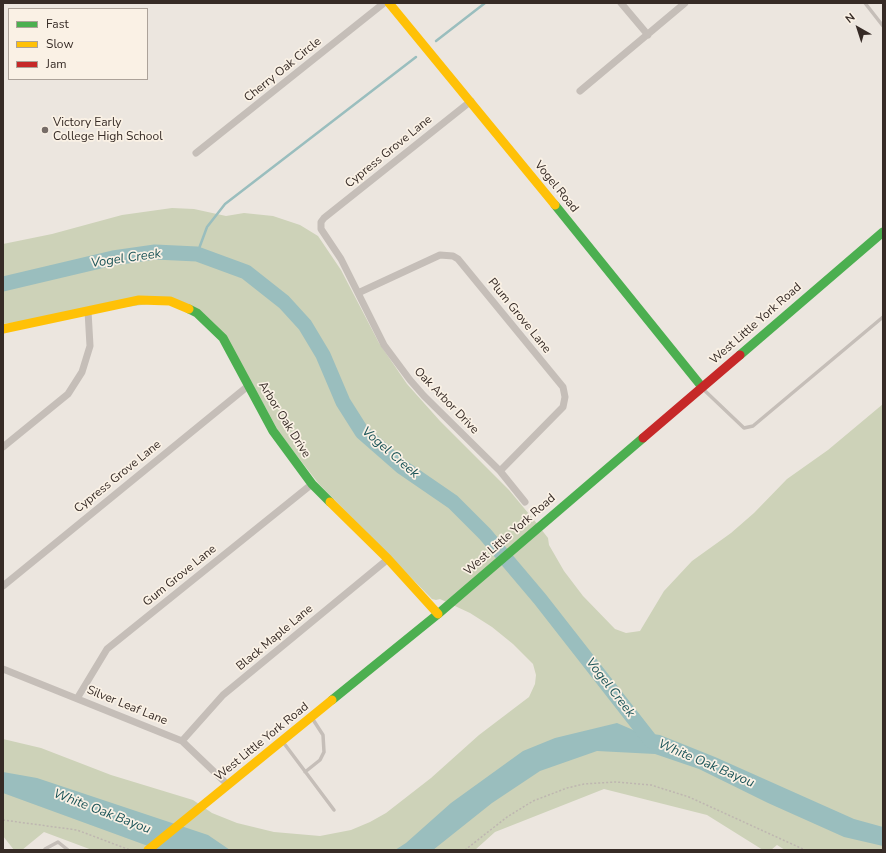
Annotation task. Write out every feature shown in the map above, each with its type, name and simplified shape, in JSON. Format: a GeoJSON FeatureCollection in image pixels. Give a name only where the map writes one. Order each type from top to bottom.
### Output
{"type":"FeatureCollection","features":[{"type":"Feature","properties":{"kind":"street","name":"Cherry Oak Circle"},"geometry":{"type":"LineString","coordinates":[[196,153],[384,3]]}},
{"type":"Feature","properties":{"kind":"street","name":"Vogel Road"},"geometry":{"type":"LineString","coordinates":[[389,3],[472,100],[702,387]]}},
{"type":"Feature","properties":{"kind":"street"},"geometry":{"type":"LineString","coordinates":[[622,3],[648,35]]}},
{"type":"Feature","properties":{"kind":"street"},"geometry":{"type":"LineString","coordinates":[[580,91],[686,3]]}},
{"type":"Feature","properties":{"kind":"street","name":"Cypress Grove Lane"},"geometry":{"type":"LineString","coordinates":[[321,222],[472,100]]}},
{"type":"Feature","properties":{"kind":"street","name":"Oak Arbor Drive"},"geometry":{"type":"LineString","coordinates":[[321,222],[321,229],[341,259],[384,345],[424,396],[500,471],[525,502]]}},
{"type":"Feature","properties":{"kind":"street","name":"West Little York Road"},"geometry":{"type":"LineString","coordinates":[[148,850],[438,614],[883,232]]}},
{"type":"Feature","properties":{"kind":"street","name":"Plum Grove Lane"},"geometry":{"type":"LineString","coordinates":[[358,293],[440,255],[453,256],[458,259],[563,388],[565,397],[563,407],[500,471]]}},
{"type":"Feature","properties":{"kind":"street","name":"Arbor Oak Drive"},"geometry":{"type":"LineString","coordinates":[[3,329],[139,300],[170,301],[197,313],[223,338],[273,431],[312,484],[388,559],[438,614]]}},
{"type":"Feature","properties":{"kind":"street"},"geometry":{"type":"LineString","coordinates":[[3,447],[68,394],[82,372],[90,346],[88,311]]}},
{"type":"Feature","properties":{"kind":"street","name":"Cypress Grove Lane"},"geometry":{"type":"LineString","coordinates":[[3,586],[248,386]]}},
{"type":"Feature","properties":{"kind":"street","name":"Gum Grove Lane"},"geometry":{"type":"LineString","coordinates":[[78,698],[107,649],[312,484]]}},
{"type":"Feature","properties":{"kind":"street","name":"Black Maple Lane"},"geometry":{"type":"LineString","coordinates":[[182,741],[223,695],[388,559]]}},
{"type":"Feature","properties":{"kind":"street","name":"Silver Leaf Lane"},"geometry":{"type":"LineString","coordinates":[[3,668],[182,741],[228,785]]}},
{"type":"Feature","properties":{"kind":"lane"},"geometry":{"type":"LineString","coordinates":[[865,3],[883,26]]}},
{"type":"Feature","properties":{"kind":"lane"},"geometry":{"type":"LineString","coordinates":[[702,387],[744,428],[753,426],[883,317]]}},
{"type":"Feature","properties":{"kind":"lane"},"geometry":{"type":"LineString","coordinates":[[306,772],[320,760],[324,752],[323,735],[311,718]]}},
{"type":"Feature","properties":{"kind":"lane"},"geometry":{"type":"LineString","coordinates":[[282,742],[334,810]]}},
{"type":"Feature","properties":{"kind":"lane"},"geometry":{"type":"LineString","coordinates":[[44,849],[58,842],[68,850]]}},
{"type":"Feature","properties":{"kind":"path"},"geometry":{"type":"LineString","coordinates":[[465,850],[507,817],[533,801],[567,788],[584,784],[616,782],[651,785],[689,797],[805,850]]}},
{"type":"Feature","properties":{"kind":"path"},"geometry":{"type":"LineString","coordinates":[[3,820],[77,830],[130,850]]}},
{"type":"Feature","properties":{"kind":"green space"},"geometry":{"type":"Polygon","coordinates":[[[172,208],[194,209],[226,216],[244,213],[273,216],[300,225],[318,236],[341,270],[379,343],[407,384],[440,421],[509,490],[534,520],[548,538],[549,545],[564,571],[583,596],[615,629],[626,633],[640,631],[664,591],[692,561],[731,533],[754,513],[787,479],[828,450],[883,404],[883,850],[785,850],[777,845],[771,850],[763,850],[707,815],[604,789],[495,832],[475,850],[92,850],[44,832],[22,850],[14,850],[3,836],[3,739],[41,748],[111,775],[193,800],[212,813],[237,823],[274,832],[320,836],[351,830],[386,813],[431,778],[479,735],[529,697],[535,684],[536,675],[533,664],[513,644],[492,627],[470,613],[440,599],[432,599],[319,484],[280,434],[232,347],[178,300],[3,324],[3,244],[52,234],[122,215],[172,208]]]}},
{"type":"Feature","properties":{"kind":"water","name":"White Oak Bayou"},"geometry":{"type":"Polygon","coordinates":[[[617,723],[638,732],[660,735],[715,757],[854,819],[883,827],[883,846],[844,837],[768,803],[699,769],[655,754],[597,751],[540,771],[492,803],[433,850],[395,850],[406,843],[451,803],[523,751],[555,738],[617,723]]]}},
{"type":"Feature","properties":{"kind":"water","name":"White Oak Bayou"},"geometry":{"type":"Polygon","coordinates":[[[3,772],[37,778],[208,835],[230,850],[159,850],[3,793],[3,772]]]}},
{"type":"Feature","properties":{"kind":"waterway"},"geometry":{"type":"LineString","coordinates":[[436,41],[485,3]]}},
{"type":"Feature","properties":{"kind":"waterway"},"geometry":{"type":"LineString","coordinates":[[197,254],[207,227],[225,204],[416,57]]}},
{"type":"Feature","properties":{"kind":"waterway","name":"Vogel Creek"},"geometry":{"type":"LineString","coordinates":[[3,284],[113,258],[155,252],[197,254],[246,272],[284,302],[305,325],[323,355],[343,402],[362,432],[402,467],[453,502],[485,534],[540,599],[651,741]]}},
{"type":"Feature","properties":{"kind":"traffic: fast"},"geometry":{"type":"LineString","coordinates":[[555,205],[702,387]]}},
{"type":"Feature","properties":{"kind":"traffic: fast"},"geometry":{"type":"LineString","coordinates":[[740,355],[883,232]]}},
{"type":"Feature","properties":{"kind":"traffic: fast"},"geometry":{"type":"LineString","coordinates":[[189,309],[197,313],[223,338],[273,431],[312,484],[330,502]]}},
{"type":"Feature","properties":{"kind":"traffic: fast"},"geometry":{"type":"LineString","coordinates":[[332,700],[438,614],[643,438]]}},
{"type":"Feature","properties":{"kind":"traffic: slow"},"geometry":{"type":"LineString","coordinates":[[389,3],[555,205]]}},
{"type":"Feature","properties":{"kind":"traffic: slow"},"geometry":{"type":"LineString","coordinates":[[3,329],[139,300],[170,301],[189,309]]}},
{"type":"Feature","properties":{"kind":"traffic: slow"},"geometry":{"type":"LineString","coordinates":[[330,502],[388,559],[438,614]]}},
{"type":"Feature","properties":{"kind":"traffic: slow"},"geometry":{"type":"LineString","coordinates":[[148,850],[332,700]]}},
{"type":"Feature","properties":{"kind":"traffic: jam"},"geometry":{"type":"LineString","coordinates":[[643,438],[740,355]]}},
{"type":"Feature","properties":{"kind":"place","name":"Victory Early College High School"},"geometry":{"type":"Point","coordinates":[45,130]}}]}
